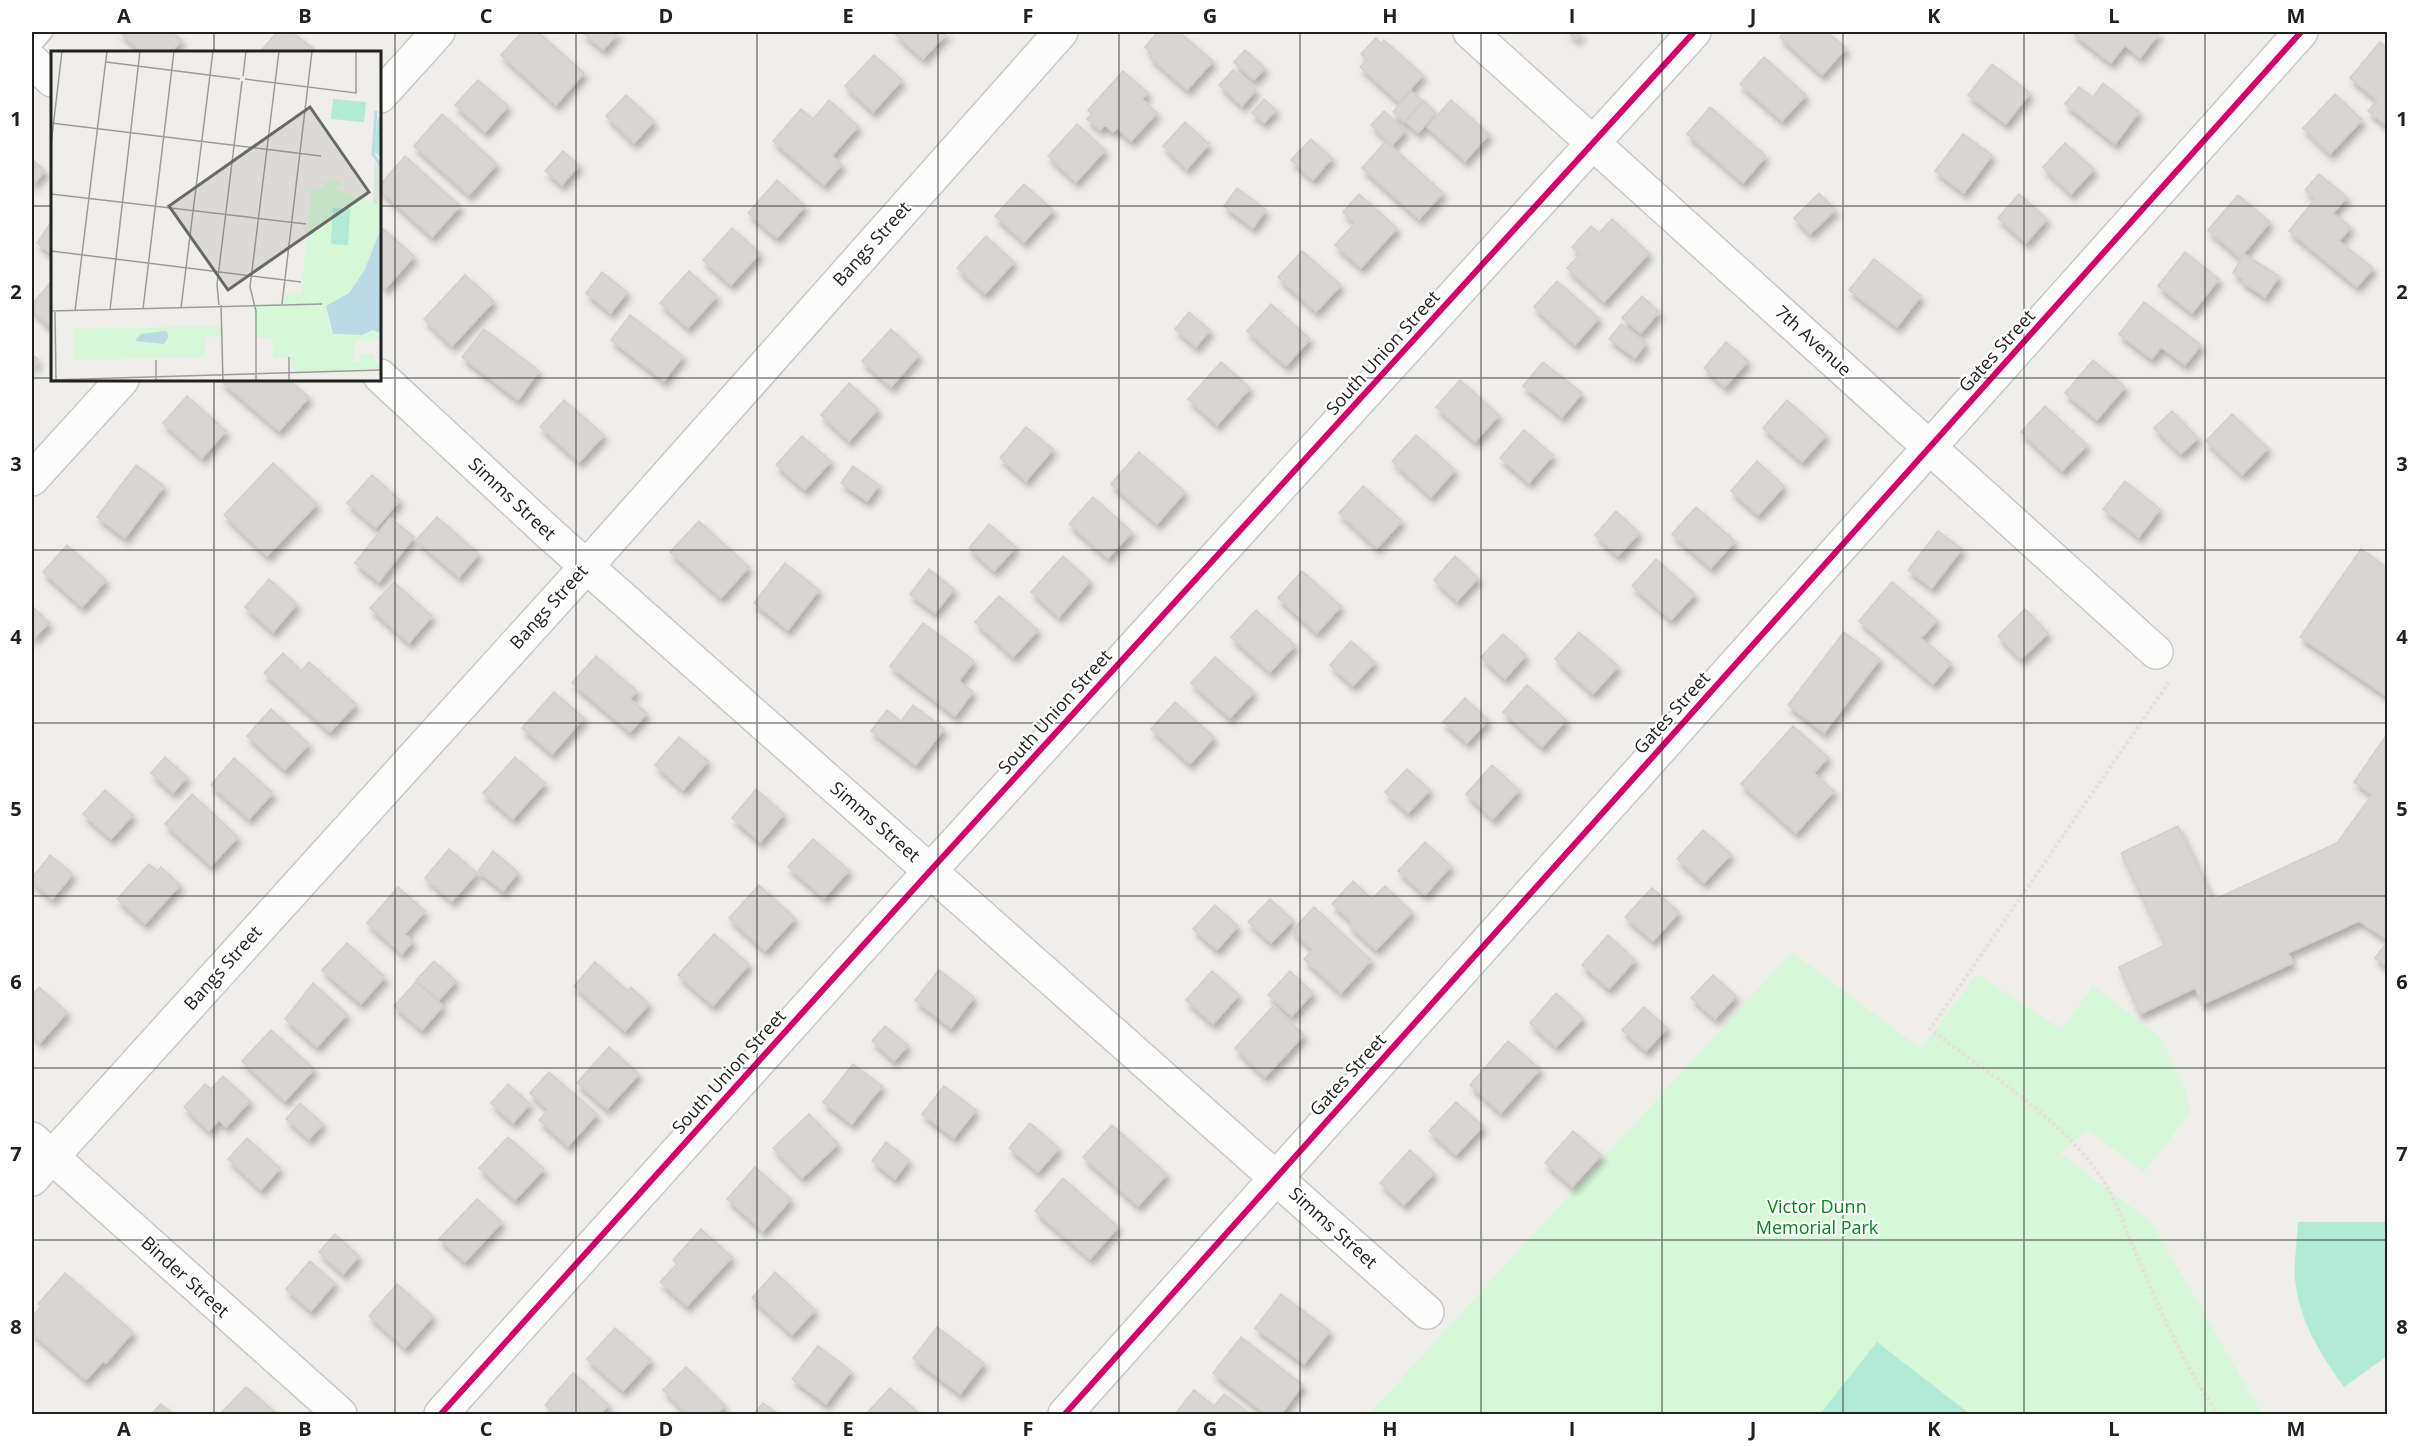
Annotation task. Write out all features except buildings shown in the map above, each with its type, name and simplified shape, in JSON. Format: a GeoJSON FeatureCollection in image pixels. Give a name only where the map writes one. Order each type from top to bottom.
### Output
{"type":"FeatureCollection","features":[{"type":"Feature","properties":{"kind":"street"},"geometry":{"type":"LineString","coordinates":[[381,95],[438,32]]}},
{"type":"Feature","properties":{"kind":"street","name":"Bangs Street"},"geometry":{"type":"LineString","coordinates":[[38,1158],[586,567],[1061,32]]}},
{"type":"Feature","properties":{"kind":"street","name":"7th Avenue"},"geometry":{"type":"LineString","coordinates":[[1470,32],[1931,448],[2164,665]]}},
{"type":"Feature","properties":{"kind":"street","name":"South Union Street"},"geometry":{"type":"LineString","coordinates":[[441,1414],[930,871],[1694,32]]}},
{"type":"Feature","properties":{"kind":"street","name":"Gates Street"},"geometry":{"type":"LineString","coordinates":[[1065,1414],[2301,32]]}},
{"type":"Feature","properties":{"kind":"street"},"geometry":{"type":"LineString","coordinates":[[32,61],[51,79]]}},
{"type":"Feature","properties":{"kind":"street","name":"Simms Street"},"geometry":{"type":"LineString","coordinates":[[381,377],[586,567],[1427,1312]]}},
{"type":"Feature","properties":{"kind":"street"},"geometry":{"type":"LineString","coordinates":[[32,478],[121,381]]}},
{"type":"Feature","properties":{"kind":"street","name":"Binder Street"},"geometry":{"type":"LineString","coordinates":[[38,1158],[340,1414]]}},
{"type":"Feature","properties":{"kind":"lane"},"geometry":{"type":"LineString","coordinates":[[32,46],[44,32]]}},
{"type":"Feature","properties":{"kind":"path"},"geometry":{"type":"LineString","coordinates":[[2164,665],[1930,1029],[2049,1120],[2084,1153],[2100,1173],[2111,1193],[2176,1345],[2194,1380],[2218,1414]]}},
{"type":"Feature","properties":{"kind":"green space","name":"Victor Dunn Memorial Park"},"geometry":{"type":"Polygon","coordinates":[[[1792,952],[1921,1049],[1977,974],[2062,1030],[2093,986],[2160,1037],[2184,1086],[2190,1112],[2144,1172],[2088,1130],[2060,1153],[2151,1222],[2262,1414],[1369,1414],[1792,952]]]}},
{"type":"Feature","properties":{"kind":"green space"},"geometry":{"type":"Polygon","coordinates":[[[2298,1222],[2387,1222],[2387,1356],[2344,1387],[2319,1349],[2301,1308],[2295,1278],[2298,1222]]]}},
{"type":"Feature","properties":{"kind":"green space"},"geometry":{"type":"Polygon","coordinates":[[[1877,1342],[1970,1414],[1820,1414],[1877,1342]]]}},
{"type":"Feature","properties":{"kind":"cycle path"},"geometry":{"type":"LineString","coordinates":[[441,1414],[930,871],[1694,32]]}},
{"type":"Feature","properties":{"kind":"cycle path"},"geometry":{"type":"LineString","coordinates":[[1065,1414],[2301,32]]}}]}
